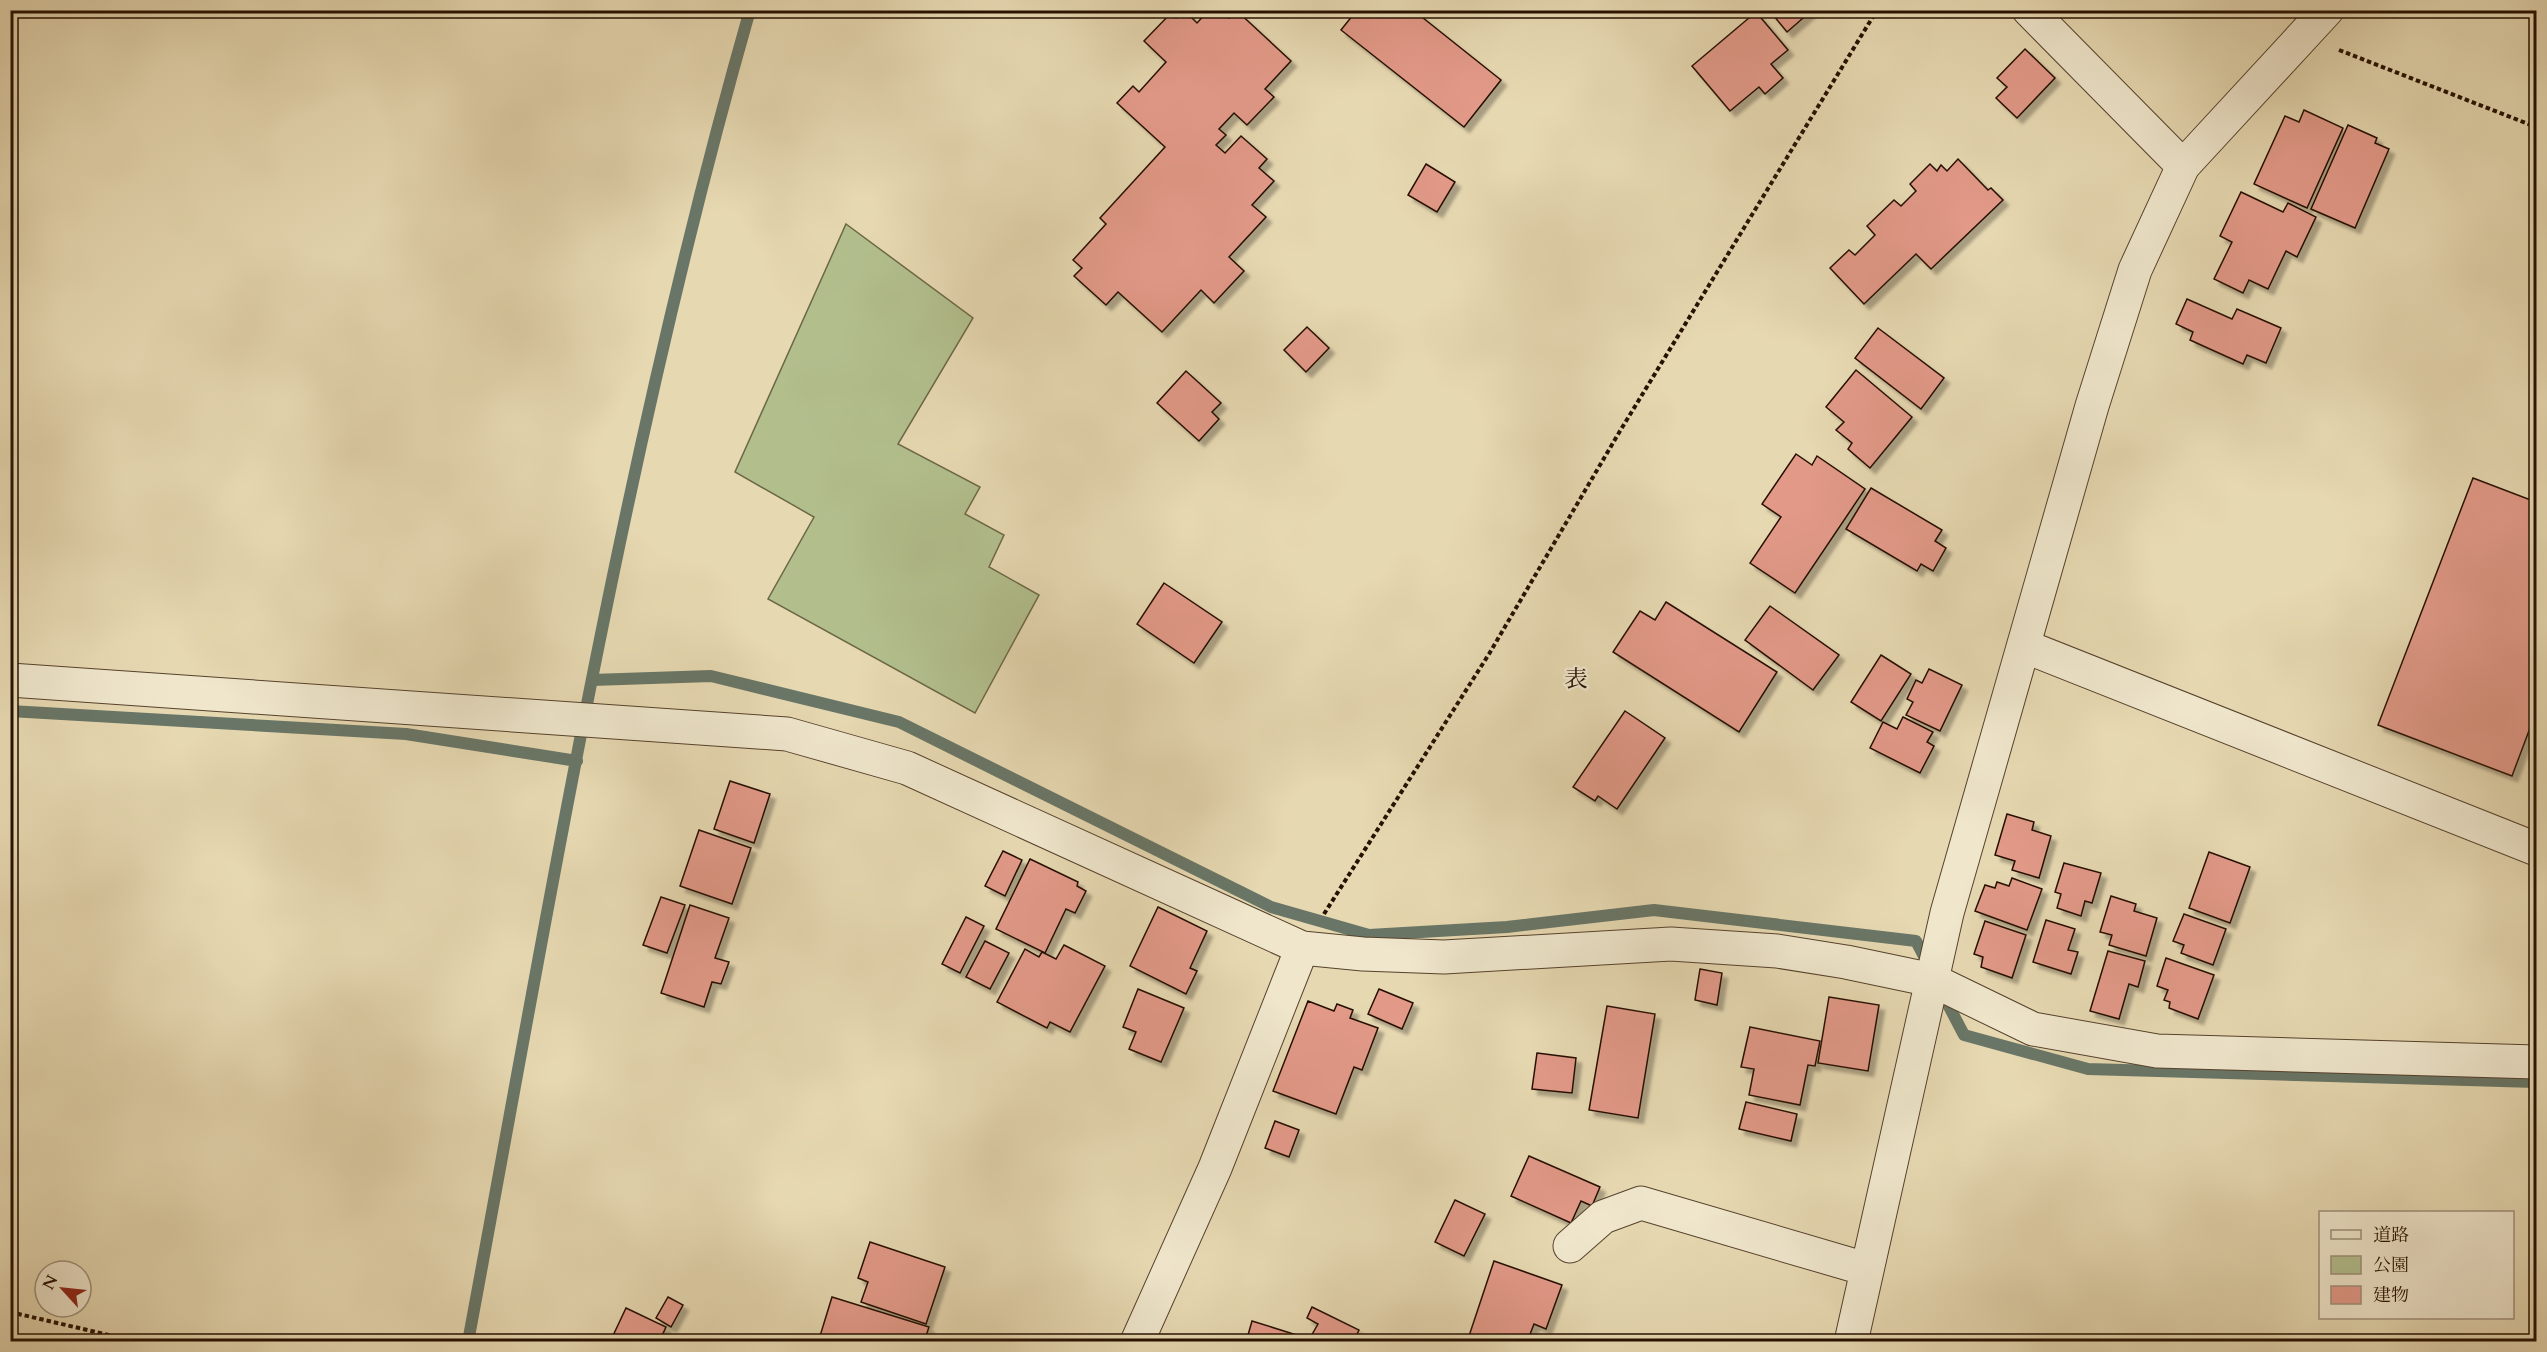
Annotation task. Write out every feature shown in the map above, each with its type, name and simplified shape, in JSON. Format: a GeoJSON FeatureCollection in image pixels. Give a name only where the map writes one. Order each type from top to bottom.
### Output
{"type":"FeatureCollection","features":[{"type":"Feature","properties":{"kind":"street"},"geometry":{"type":"LineString","coordinates":[[2029,10],[2183,166]]}},
{"type":"Feature","properties":{"kind":"street"},"geometry":{"type":"LineString","coordinates":[[1851,1341],[1947,913],[2092,406],[2135,270],[2183,166],[2327,10]]}},
{"type":"Feature","properties":{"kind":"street"},"geometry":{"type":"LineString","coordinates":[[2024,646],[2536,849]]}},
{"type":"Feature","properties":{"kind":"street"},"geometry":{"type":"LineString","coordinates":[[10,680],[787,734],[907,768],[1302,948],[1364,954],[1444,957],[1671,944],[1777,951],[1846,962],[1932,980],[2033,1029],[2157,1051],[2536,1062]]}},
{"type":"Feature","properties":{"kind":"street"},"geometry":{"type":"LineString","coordinates":[[1137,1341],[1215,1168],[1302,948]]}},
{"type":"Feature","properties":{"kind":"street"},"geometry":{"type":"LineString","coordinates":[[1570,1246],[1603,1217],[1641,1203],[1866,1269]]}},
{"type":"Feature","properties":{"kind":"path"},"geometry":{"type":"LineString","coordinates":[[1302,948],[1489,654],[1620,430],[1877,10]]}},
{"type":"Feature","properties":{"kind":"path"},"geometry":{"type":"LineString","coordinates":[[2303,36],[2536,127]]}},
{"type":"Feature","properties":{"kind":"path"},"geometry":{"type":"LineString","coordinates":[[10,1312],[139,1341]]}},
{"type":"Feature","properties":{"kind":"green space"},"geometry":{"type":"Polygon","coordinates":[[[846,224],[973,318],[898,444],[980,487],[965,514],[1004,535],[989,567],[1039,595],[975,713],[768,599],[814,517],[735,472],[846,224]]]}},
{"type":"Feature","properties":{"kind":"building"},"geometry":{"type":"Polygon","coordinates":[[[1184,10],[1197,23],[1209,10],[1221,10],[1229,18],[1236,10],[1291,61],[1265,89],[1274,97],[1247,125],[1234,113],[1219,129],[1226,135],[1216,145],[1225,153],[1241,136],[1267,159],[1259,168],[1274,181],[1252,205],[1266,217],[1229,257],[1244,271],[1214,303],[1201,290],[1162,332],[1118,292],[1106,305],[1074,276],[1082,268],[1073,260],[1106,224],[1100,218],[1165,147],[1117,103],[1133,86],[1139,92],[1166,62],[1144,41],[1171,13],[1176,18],[1184,10]]]}},
{"type":"Feature","properties":{"kind":"building"},"geometry":{"type":"Polygon","coordinates":[[[1357,10],[1413,10],[1501,80],[1464,127],[1341,30],[1357,10]]]}},
{"type":"Feature","properties":{"kind":"building"},"geometry":{"type":"Polygon","coordinates":[[[1769,10],[1808,10],[1810,12],[1787,32],[1769,10]]]}},
{"type":"Feature","properties":{"kind":"building"},"geometry":{"type":"Polygon","coordinates":[[[1756,12],[1788,50],[1771,64],[1783,78],[1765,94],[1759,87],[1730,111],[1692,66],[1756,12]]]}},
{"type":"Feature","properties":{"kind":"building"},"geometry":{"type":"Polygon","coordinates":[[[2025,49],[2055,78],[2017,118],[1996,98],[2007,87],[1997,78],[2025,49]]]}},
{"type":"Feature","properties":{"kind":"building"},"geometry":{"type":"Polygon","coordinates":[[[2304,110],[2343,128],[2307,208],[2254,184],[2285,116],[2299,122],[2304,110]]]}},
{"type":"Feature","properties":{"kind":"building"},"geometry":{"type":"Polygon","coordinates":[[[2348,125],[2377,138],[2375,143],[2389,149],[2355,228],[2311,209],[2348,125]]]}},
{"type":"Feature","properties":{"kind":"building"},"geometry":{"type":"Polygon","coordinates":[[[1958,159],[1988,190],[1991,188],[2003,200],[1931,269],[1916,254],[1864,304],[1830,268],[1849,250],[1855,255],[1875,235],[1867,226],[1894,200],[1901,206],[1916,191],[1910,184],[1930,164],[1937,171],[1941,165],[1947,171],[1958,159]]]}},
{"type":"Feature","properties":{"kind":"building"},"geometry":{"type":"Polygon","coordinates":[[[1426,164],[1455,182],[1437,212],[1408,195],[1426,164]]]}},
{"type":"Feature","properties":{"kind":"building"},"geometry":{"type":"Polygon","coordinates":[[[2241,192],[2283,212],[2288,203],[2316,217],[2297,257],[2286,251],[2268,289],[2249,280],[2243,293],[2214,279],[2232,242],[2220,236],[2241,192]]]}},
{"type":"Feature","properties":{"kind":"building"},"geometry":{"type":"Polygon","coordinates":[[[2187,299],[2232,319],[2237,309],[2281,328],[2266,363],[2247,355],[2243,364],[2190,340],[2193,332],[2176,324],[2187,299]]]}},
{"type":"Feature","properties":{"kind":"building"},"geometry":{"type":"Polygon","coordinates":[[[1307,327],[1329,348],[1306,372],[1284,350],[1307,327]]]}},
{"type":"Feature","properties":{"kind":"building"},"geometry":{"type":"Polygon","coordinates":[[[1878,328],[1944,378],[1921,409],[1855,358],[1878,328]]]}},
{"type":"Feature","properties":{"kind":"building"},"geometry":{"type":"Polygon","coordinates":[[[1856,370],[1912,417],[1870,468],[1848,449],[1852,443],[1836,430],[1844,422],[1826,407],[1856,370]]]}},
{"type":"Feature","properties":{"kind":"building"},"geometry":{"type":"Polygon","coordinates":[[[1186,371],[1221,403],[1212,412],[1219,419],[1199,441],[1157,403],[1186,371]]]}},
{"type":"Feature","properties":{"kind":"building"},"geometry":{"type":"Polygon","coordinates":[[[1796,454],[1812,465],[1817,456],[1865,489],[1795,593],[1750,563],[1781,517],[1762,504],[1796,454]]]}},
{"type":"Feature","properties":{"kind":"building"},"geometry":{"type":"Polygon","coordinates":[[[2473,478],[2536,502],[2536,712],[2512,776],[2378,725],[2473,478]]]}},
{"type":"Feature","properties":{"kind":"building"},"geometry":{"type":"Polygon","coordinates":[[[1871,488],[1942,530],[1935,541],[1946,548],[1933,571],[1921,564],[1917,571],[1846,529],[1871,488]]]}},
{"type":"Feature","properties":{"kind":"building"},"geometry":{"type":"Polygon","coordinates":[[[1164,583],[1222,622],[1194,663],[1137,624],[1164,583]]]}},
{"type":"Feature","properties":{"kind":"building"},"geometry":{"type":"Polygon","coordinates":[[[1666,602],[1777,672],[1739,732],[1613,652],[1640,611],[1655,620],[1666,602]]]}},
{"type":"Feature","properties":{"kind":"building"},"geometry":{"type":"Polygon","coordinates":[[[1770,606],[1839,655],[1813,690],[1745,640],[1770,606]]]}},
{"type":"Feature","properties":{"kind":"building"},"geometry":{"type":"Polygon","coordinates":[[[1881,655],[1911,674],[1881,721],[1851,702],[1881,655]]]}},
{"type":"Feature","properties":{"kind":"building"},"geometry":{"type":"Polygon","coordinates":[[[1929,669],[1962,685],[1940,731],[1906,715],[1913,702],[1907,699],[1916,680],[1922,683],[1929,669]]]}},
{"type":"Feature","properties":{"kind":"building"},"geometry":{"type":"Polygon","coordinates":[[[1625,711],[1665,738],[1617,809],[1598,796],[1595,801],[1573,787],[1625,711]]]}},
{"type":"Feature","properties":{"kind":"building"},"geometry":{"type":"Polygon","coordinates":[[[1903,717],[1933,732],[1927,742],[1934,746],[1920,773],[1870,748],[1883,722],[1897,729],[1903,717]]]}},
{"type":"Feature","properties":{"kind":"building"},"geometry":{"type":"Polygon","coordinates":[[[730,781],[770,794],[754,843],[714,829],[730,781]]]}},
{"type":"Feature","properties":{"kind":"building"},"geometry":{"type":"Polygon","coordinates":[[[2007,814],[2034,822],[2032,830],[2051,836],[2039,878],[2012,870],[2015,861],[1995,855],[2007,814]]]}},
{"type":"Feature","properties":{"kind":"building"},"geometry":{"type":"Polygon","coordinates":[[[699,830],[751,848],[732,904],[680,886],[699,830]]]}},
{"type":"Feature","properties":{"kind":"building"},"geometry":{"type":"Polygon","coordinates":[[[1003,851],[1022,860],[1005,896],[985,886],[1003,851]]]}},
{"type":"Feature","properties":{"kind":"building"},"geometry":{"type":"Polygon","coordinates":[[[2209,852],[2250,867],[2230,923],[2189,908],[2209,852]]]}},
{"type":"Feature","properties":{"kind":"building"},"geometry":{"type":"Polygon","coordinates":[[[1030,859],[1078,882],[1077,886],[1086,891],[1075,913],[1066,909],[1045,953],[996,929],[1030,859]]]}},
{"type":"Feature","properties":{"kind":"building"},"geometry":{"type":"Polygon","coordinates":[[[2064,863],[2101,873],[2092,903],[2085,901],[2081,916],[2057,908],[2061,894],[2055,892],[2064,863]]]}},
{"type":"Feature","properties":{"kind":"building"},"geometry":{"type":"Polygon","coordinates":[[[2012,878],[2042,889],[2027,930],[1975,911],[1985,885],[1995,888],[1997,882],[2009,886],[2012,878]]]}},
{"type":"Feature","properties":{"kind":"building"},"geometry":{"type":"Polygon","coordinates":[[[2111,896],[2136,904],[2134,911],[2157,918],[2146,956],[2109,945],[2112,935],[2100,932],[2111,896]]]}},
{"type":"Feature","properties":{"kind":"building"},"geometry":{"type":"Polygon","coordinates":[[[661,897],[685,905],[667,953],[643,945],[661,897]]]}},
{"type":"Feature","properties":{"kind":"building"},"geometry":{"type":"Polygon","coordinates":[[[690,905],[729,918],[715,958],[729,962],[721,984],[712,982],[704,1007],[661,993],[690,905]]]}},
{"type":"Feature","properties":{"kind":"building"},"geometry":{"type":"Polygon","coordinates":[[[1158,907],[1207,931],[1190,968],[1197,971],[1186,994],[1130,966],[1158,907]]]}},
{"type":"Feature","properties":{"kind":"building"},"geometry":{"type":"Polygon","coordinates":[[[2184,914],[2226,929],[2213,965],[2181,953],[2184,945],[2173,941],[2184,914]]]}},
{"type":"Feature","properties":{"kind":"building"},"geometry":{"type":"Polygon","coordinates":[[[966,917],[984,926],[960,973],[942,964],[966,917]]]}},
{"type":"Feature","properties":{"kind":"building"},"geometry":{"type":"Polygon","coordinates":[[[2046,920],[2075,929],[2068,950],[2078,952],[2071,974],[2033,962],[2046,920]]]}},
{"type":"Feature","properties":{"kind":"building"},"geometry":{"type":"Polygon","coordinates":[[[1985,921],[2026,935],[2012,978],[1981,967],[1983,957],[1974,954],[1985,921]]]}},
{"type":"Feature","properties":{"kind":"building"},"geometry":{"type":"Polygon","coordinates":[[[985,941],[1009,953],[990,989],[966,977],[985,941]]]}},
{"type":"Feature","properties":{"kind":"building"},"geometry":{"type":"Polygon","coordinates":[[[1064,945],[1105,966],[1070,1032],[1050,1022],[1047,1028],[997,1002],[1025,949],[1039,957],[1042,952],[1056,959],[1064,945]]]}},
{"type":"Feature","properties":{"kind":"building"},"geometry":{"type":"Polygon","coordinates":[[[2108,951],[2145,961],[2138,987],[2129,984],[2119,1019],[2090,1011],[2108,951]]]}},
{"type":"Feature","properties":{"kind":"building"},"geometry":{"type":"Polygon","coordinates":[[[2166,958],[2214,975],[2198,1019],[2169,1008],[2170,1002],[2164,1000],[2168,990],[2157,986],[2166,958]]]}},
{"type":"Feature","properties":{"kind":"building"},"geometry":{"type":"Polygon","coordinates":[[[1700,969],[1722,973],[1717,1005],[1695,1000],[1700,969]]]}},
{"type":"Feature","properties":{"kind":"building"},"geometry":{"type":"Polygon","coordinates":[[[1138,989],[1184,1008],[1161,1062],[1129,1049],[1136,1032],[1123,1027],[1138,989]]]}},
{"type":"Feature","properties":{"kind":"building"},"geometry":{"type":"Polygon","coordinates":[[[1379,989],[1413,1003],[1402,1029],[1368,1014],[1379,989]]]}},
{"type":"Feature","properties":{"kind":"building"},"geometry":{"type":"Polygon","coordinates":[[[1829,997],[1879,1005],[1868,1071],[1818,1063],[1829,997]]]}},
{"type":"Feature","properties":{"kind":"building"},"geometry":{"type":"Polygon","coordinates":[[[1308,1001],[1334,1011],[1337,1004],[1353,1010],[1350,1018],[1378,1028],[1362,1070],[1354,1067],[1336,1114],[1273,1091],[1308,1001]]]}},
{"type":"Feature","properties":{"kind":"building"},"geometry":{"type":"Polygon","coordinates":[[[1607,1006],[1655,1014],[1638,1118],[1589,1110],[1607,1006]]]}},
{"type":"Feature","properties":{"kind":"building"},"geometry":{"type":"Polygon","coordinates":[[[1750,1027],[1820,1041],[1815,1066],[1808,1065],[1800,1105],[1749,1095],[1754,1069],[1741,1067],[1750,1027]]]}},
{"type":"Feature","properties":{"kind":"building"},"geometry":{"type":"Polygon","coordinates":[[[1537,1053],[1576,1058],[1572,1093],[1532,1089],[1537,1053]]]}},
{"type":"Feature","properties":{"kind":"building"},"geometry":{"type":"Polygon","coordinates":[[[1746,1102],[1797,1114],[1791,1141],[1739,1129],[1746,1102]]]}},
{"type":"Feature","properties":{"kind":"building"},"geometry":{"type":"Polygon","coordinates":[[[1275,1121],[1299,1130],[1289,1157],[1265,1148],[1275,1121]]]}},
{"type":"Feature","properties":{"kind":"building"},"geometry":{"type":"Polygon","coordinates":[[[1529,1156],[1600,1187],[1592,1206],[1581,1201],[1571,1223],[1511,1196],[1529,1156]]]}},
{"type":"Feature","properties":{"kind":"building"},"geometry":{"type":"Polygon","coordinates":[[[1455,1200],[1485,1214],[1464,1256],[1435,1242],[1455,1200]]]}},
{"type":"Feature","properties":{"kind":"building"},"geometry":{"type":"Polygon","coordinates":[[[870,1242],[945,1267],[926,1324],[861,1302],[868,1282],[858,1278],[870,1242]]]}},
{"type":"Feature","properties":{"kind":"building"},"geometry":{"type":"Polygon","coordinates":[[[1494,1261],[1562,1285],[1546,1329],[1534,1324],[1527,1342],[1467,1342],[1494,1261]]]}},
{"type":"Feature","properties":{"kind":"building"},"geometry":{"type":"Polygon","coordinates":[[[668,1297],[683,1305],[671,1327],[656,1318],[668,1297]]]}},
{"type":"Feature","properties":{"kind":"building"},"geometry":{"type":"Polygon","coordinates":[[[832,1297],[929,1327],[924,1342],[837,1342],[820,1336],[832,1297]]]}},
{"type":"Feature","properties":{"kind":"building"},"geometry":{"type":"Polygon","coordinates":[[[1312,1307],[1359,1330],[1353,1342],[1318,1342],[1310,1338],[1318,1324],[1307,1318],[1312,1307]]]}},
{"type":"Feature","properties":{"kind":"building"},"geometry":{"type":"Polygon","coordinates":[[[626,1308],[666,1327],[659,1342],[610,1342],[626,1308]]]}},
{"type":"Feature","properties":{"kind":"building"},"geometry":{"type":"Polygon","coordinates":[[[1252,1321],[1303,1337],[1301,1342],[1246,1342],[1252,1321]]]}},
{"type":"Feature","properties":{"kind":"waterway"},"geometry":{"type":"LineString","coordinates":[[468,1342],[561,840],[628,506],[705,174],[750,10]]}},
{"type":"Feature","properties":{"kind":"waterway"},"geometry":{"type":"LineString","coordinates":[[592,680],[711,676],[899,722],[1271,907],[1369,935],[1507,927],[1654,910],[1916,941],[1928,964]]}},
{"type":"Feature","properties":{"kind":"waterway"},"geometry":{"type":"LineString","coordinates":[[10,711],[406,734],[577,761]]}},
{"type":"Feature","properties":{"kind":"waterway"},"geometry":{"type":"LineString","coordinates":[[1942,993],[1964,1035],[2088,1069],[2536,1082]]}},
{"type":"Feature","properties":{"kind":"district","name":"表"},"geometry":{"type":"Point","coordinates":[1576,679]}}]}
